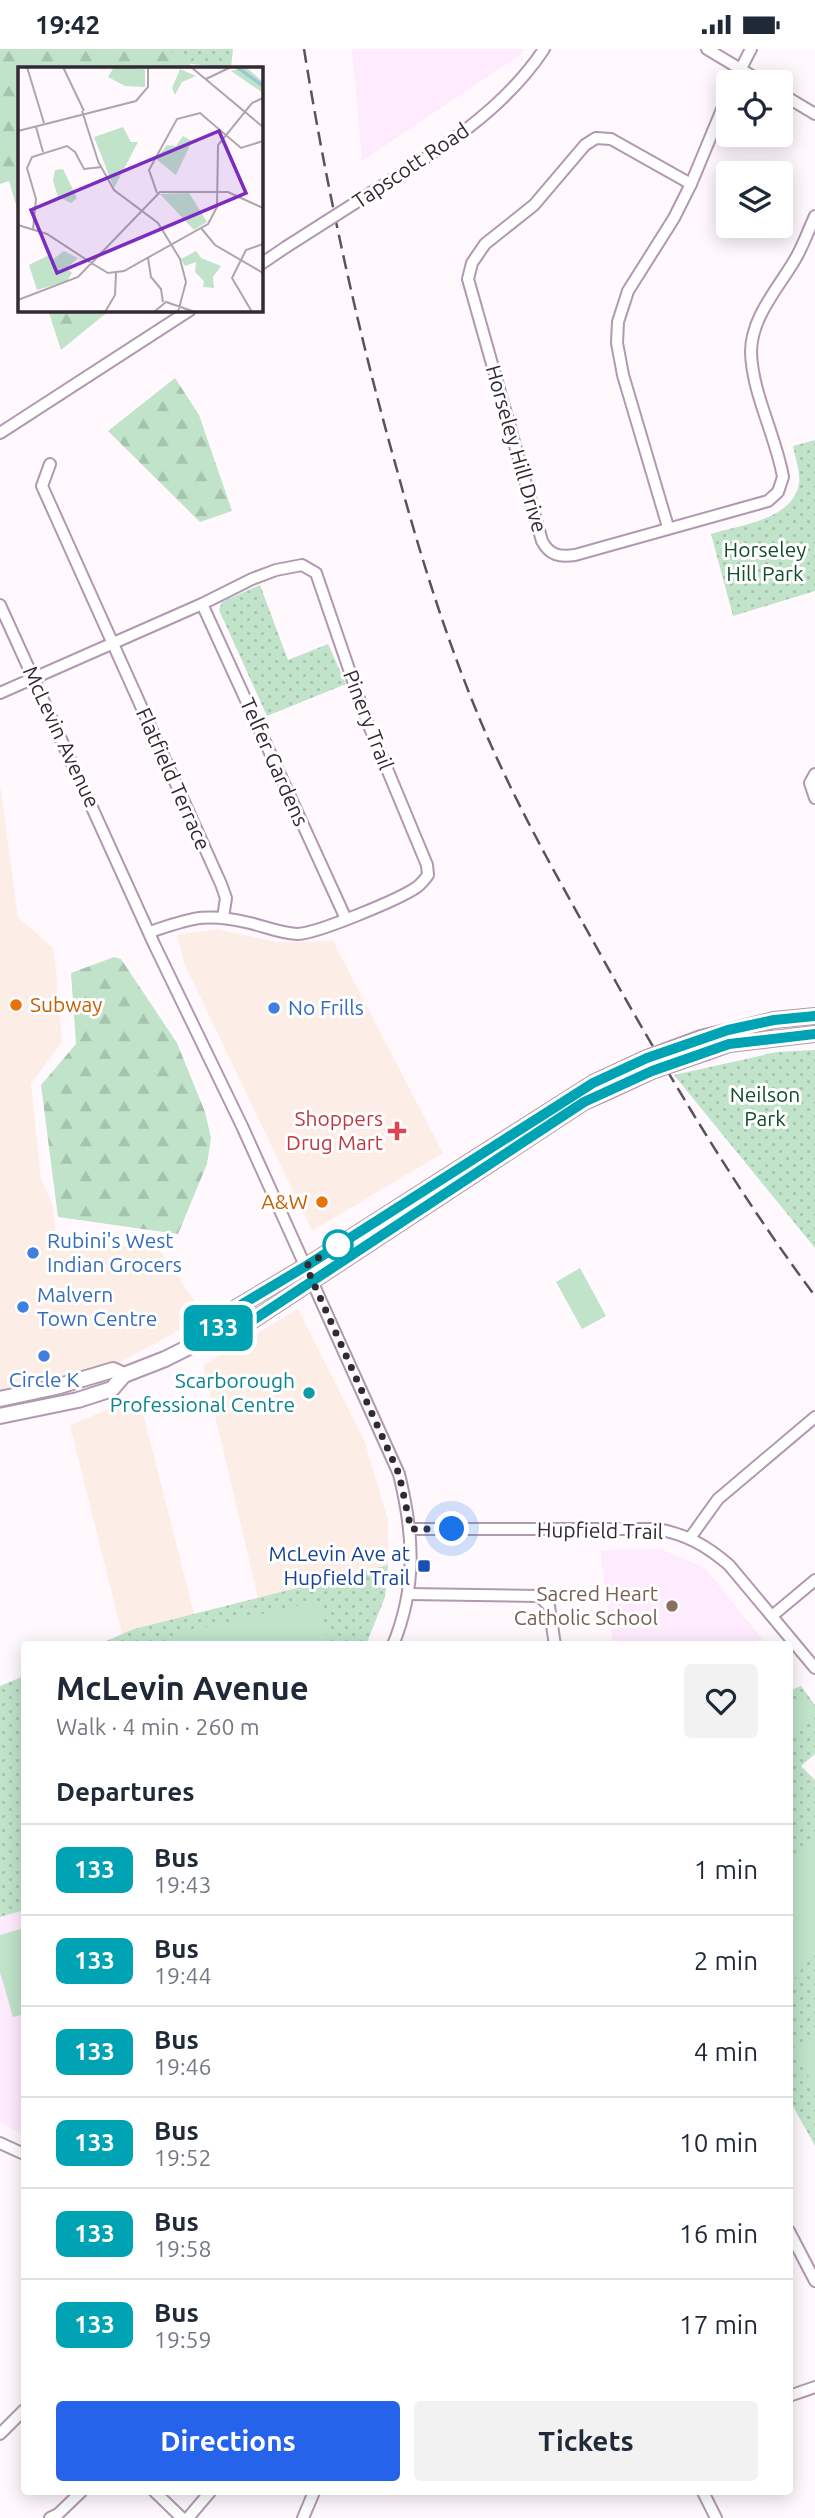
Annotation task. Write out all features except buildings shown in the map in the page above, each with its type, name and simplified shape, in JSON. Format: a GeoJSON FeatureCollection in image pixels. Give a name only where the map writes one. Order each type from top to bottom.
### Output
{"type":"FeatureCollection","features":[{"type":"Feature","properties":{"kind":"main road"},"geometry":{"type":"LineString","coordinates":[[216,1331],[229,1312],[596,1089],[652,1071],[704,1045],[774,1020],[815,1016]]}},
{"type":"Feature","properties":{"kind":"main road"},"geometry":{"type":"LineString","coordinates":[[704,1045],[815,1034]]}},
{"type":"Feature","properties":{"kind":"main road"},"geometry":{"type":"LineString","coordinates":[[0,1416],[113,1389],[124,1375],[165,1359],[216,1331],[241,1328],[584,1102],[596,1089]]}},
{"type":"Feature","properties":{"kind":"main road"},"geometry":{"type":"LineString","coordinates":[[0,1399],[113,1370],[124,1375]]}},
{"type":"Feature","properties":{"kind":"main road"},"geometry":{"type":"LineString","coordinates":[[24,1395],[28,1411]]}},
{"type":"Feature","properties":{"kind":"street","name":"Tapscott Road"},"geometry":{"type":"LineString","coordinates":[[262,263],[419,163],[478,121],[533,67],[544,49]]}},
{"type":"Feature","properties":{"kind":"street"},"geometry":{"type":"LineString","coordinates":[[707,49],[740,69],[751,49]]}},
{"type":"Feature","properties":{"kind":"street"},"geometry":{"type":"LineString","coordinates":[[793,101],[815,114]]}},
{"type":"Feature","properties":{"kind":"street"},"geometry":{"type":"LineString","coordinates":[[667,527],[623,375],[617,343],[618,322],[628,291],[674,218],[716,124]]}},
{"type":"Feature","properties":{"kind":"street","name":"Horseley Hill Drive"},"geometry":{"type":"LineString","coordinates":[[691,184],[611,139],[596,138],[585,145],[534,205],[485,244],[472,263],[468,279],[511,438],[546,549],[557,556],[575,555],[667,527],[768,501],[778,492],[783,477],[751,352],[760,317],[798,254],[815,216]]}},
{"type":"Feature","properties":{"kind":"street"},"geometry":{"type":"LineString","coordinates":[[0,433],[188,311]]}},
{"type":"Feature","properties":{"kind":"street","name":"Flatfield Terrace"},"geometry":{"type":"LineString","coordinates":[[50,464],[43,487],[221,884],[226,898],[223,918]]}},
{"type":"Feature","properties":{"kind":"street","name":"Pinery Trail"},"geometry":{"type":"LineString","coordinates":[[0,693],[202,604],[252,579],[276,570],[302,565],[316,573],[352,680],[427,865],[428,876],[417,887],[309,933],[280,932],[223,918],[190,918],[150,932]]}},
{"type":"Feature","properties":{"kind":"street","name":"Telfer Gardens"},"geometry":{"type":"LineString","coordinates":[[202,604],[346,919]]}},
{"type":"Feature","properties":{"kind":"street","name":"McLevin Avenue"},"geometry":{"type":"LineString","coordinates":[[0,605],[306,1266],[399,1474],[411,1529],[412,1567],[408,1594],[394,1641]]}},
{"type":"Feature","properties":{"kind":"street"},"geometry":{"type":"LineString","coordinates":[[815,774],[810,783],[815,798]]}},
{"type":"Feature","properties":{"kind":"street"},"geometry":{"type":"LineString","coordinates":[[690,1538],[718,1499],[815,1417]]}},
{"type":"Feature","properties":{"kind":"street","name":"Hupfield Trail"},"geometry":{"type":"LineString","coordinates":[[411,1529],[657,1529],[690,1538],[714,1552],[729,1565],[793,1641]]}},
{"type":"Feature","properties":{"kind":"street"},"geometry":{"type":"LineString","coordinates":[[772,1616],[815,1580]]}},
{"type":"Feature","properties":{"kind":"street"},"geometry":{"type":"LineString","coordinates":[[408,1594],[538,1596],[549,1606],[554,1641]]}},
{"type":"Feature","properties":{"kind":"street","name":"Hupfield Trail"},"geometry":{"type":"LineString","coordinates":[[793,1641],[815,1668]]}},
{"type":"Feature","properties":{"kind":"street"},"geometry":{"type":"LineString","coordinates":[[0,2143],[21,2153]]}},
{"type":"Feature","properties":{"kind":"street"},"geometry":{"type":"LineString","coordinates":[[793,2236],[809,2256],[815,2281]]}},
{"type":"Feature","properties":{"kind":"street"},"geometry":{"type":"LineString","coordinates":[[793,2395],[815,2387]]}},
{"type":"Feature","properties":{"kind":"street"},"geometry":{"type":"LineString","coordinates":[[0,2434],[21,2413]]}},
{"type":"Feature","properties":{"kind":"street"},"geometry":{"type":"LineString","coordinates":[[50,2518],[78,2495]]}},
{"type":"Feature","properties":{"kind":"street"},"geometry":{"type":"LineString","coordinates":[[158,2495],[182,2518]]}},
{"type":"Feature","properties":{"kind":"street"},"geometry":{"type":"LineString","coordinates":[[188,2518],[207,2495]]}},
{"type":"Feature","properties":{"kind":"street"},"geometry":{"type":"LineString","coordinates":[[303,2518],[313,2495]]}},
{"type":"Feature","properties":{"kind":"street"},"geometry":{"type":"LineString","coordinates":[[704,2495],[716,2518]]}},
{"type":"Feature","properties":{"kind":"shaded area"},"geometry":{"type":"Polygon","coordinates":[[[352,49],[524,49],[520,55],[362,161],[352,49]]]}},
{"type":"Feature","properties":{"kind":"shaded area"},"geometry":{"type":"Polygon","coordinates":[[[0,784],[18,917],[53,948],[56,969],[62,1042],[31,1084],[41,1179],[53,1206],[56,1236],[160,1251],[205,1316],[108,1369],[0,1394],[0,784]]]}},
{"type":"Feature","properties":{"kind":"shaded area"},"geometry":{"type":"Polygon","coordinates":[[[218,929],[276,942],[333,941],[443,1153],[312,1231],[184,963],[177,935],[218,929]]]}},
{"type":"Feature","properties":{"kind":"shaded area"},"geometry":{"type":"Polygon","coordinates":[[[298,1309],[365,1442],[388,1520],[388,1565],[258,1598],[203,1365],[298,1309]]]}},
{"type":"Feature","properties":{"kind":"shaded area"},"geometry":{"type":"Polygon","coordinates":[[[139,1397],[194,1614],[122,1634],[70,1425],[139,1397]]]}},
{"type":"Feature","properties":{"kind":"shaded area","name":"Sacred Heart Catholic School"},"geometry":{"type":"Polygon","coordinates":[[[661,1549],[705,1568],[764,1641],[612,1641],[600,1550],[661,1549]]]}},
{"type":"Feature","properties":{"kind":"shaded area"},"geometry":{"type":"Polygon","coordinates":[[[21,1911],[21,2133],[0,2122],[0,1917],[21,1911]]]}},
{"type":"Feature","properties":{"kind":"green space"},"geometry":{"type":"Polygon","coordinates":[[[0,49],[168,49],[194,67],[18,67],[18,212],[9,181],[0,184],[0,49]]]}},
{"type":"Feature","properties":{"kind":"green space"},"geometry":{"type":"Polygon","coordinates":[[[41,49],[233,49],[231,67],[41,49]]]}},
{"type":"Feature","properties":{"kind":"green space"},"geometry":{"type":"Polygon","coordinates":[[[48,311],[109,311],[61,350],[48,311]]]}},
{"type":"Feature","properties":{"kind":"green space"},"geometry":{"type":"Polygon","coordinates":[[[175,378],[199,415],[232,511],[200,522],[108,431],[175,378]]]}},
{"type":"Feature","properties":{"kind":"green space","name":"Horseley Hill Park"},"geometry":{"type":"Polygon","coordinates":[[[815,440],[815,591],[733,616],[711,534],[750,524],[786,506],[799,484],[799,470],[793,446],[815,440]]]}},
{"type":"Feature","properties":{"kind":"green space"},"geometry":{"type":"Polygon","coordinates":[[[260,585],[288,660],[328,644],[346,684],[267,716],[219,610],[222,602],[260,585]]]}},
{"type":"Feature","properties":{"kind":"green space"},"geometry":{"type":"Polygon","coordinates":[[[114,957],[121,959],[177,1043],[205,1112],[211,1138],[207,1164],[178,1234],[58,1217],[41,1085],[76,1044],[71,973],[114,957]]]}},
{"type":"Feature","properties":{"kind":"green space","name":"Neilson Park"},"geometry":{"type":"Polygon","coordinates":[[[815,1050],[815,1248],[674,1075],[777,1052],[815,1050]]]}},
{"type":"Feature","properties":{"kind":"green space"},"geometry":{"type":"Polygon","coordinates":[[[580,1268],[606,1316],[582,1329],[556,1282],[580,1268]]]}},
{"type":"Feature","properties":{"kind":"green space"},"geometry":{"type":"Polygon","coordinates":[[[388,1565],[385,1597],[368,1641],[106,1641],[134,1629],[388,1565]]]}},
{"type":"Feature","properties":{"kind":"green space"},"geometry":{"type":"Polygon","coordinates":[[[319,1601],[328,1641],[173,1641],[172,1635],[319,1601]]]}},
{"type":"Feature","properties":{"kind":"green space"},"geometry":{"type":"Polygon","coordinates":[[[21,1677],[21,1911],[0,1917],[0,1686],[21,1677]]]}},
{"type":"Feature","properties":{"kind":"green space"},"geometry":{"type":"Polygon","coordinates":[[[801,1686],[815,1705],[815,1754],[801,1766],[815,1780],[815,2146],[793,2106],[793,1689],[801,1686]]]}},
{"type":"Feature","properties":{"kind":"green space"},"geometry":{"type":"Polygon","coordinates":[[[805,1695],[815,1707],[815,1713],[793,1733],[793,1706],[805,1695]]]}},
{"type":"Feature","properties":{"kind":"green space"},"geometry":{"type":"Polygon","coordinates":[[[815,1835],[815,1951],[793,1981],[793,1865],[815,1835]]]}},
{"type":"Feature","properties":{"kind":"green space"},"geometry":{"type":"Polygon","coordinates":[[[21,1929],[21,2015],[13,2017],[0,1972],[0,1935],[21,1929]]]}},
{"type":"Feature","properties":{"kind":"green space"},"geometry":{"type":"Polygon","coordinates":[[[815,2039],[815,2087],[793,2050],[815,2039]]]}},
{"type":"Feature","properties":{"kind":"railway"},"geometry":{"type":"LineString","coordinates":[[304,49],[344,261],[369,366],[414,531],[453,651],[476,710],[525,815],[640,1024],[736,1182],[815,1296]]}},
{"type":"Feature","properties":{"kind":"bus line","name":"133"},"geometry":{"type":"LineString","coordinates":[[815,1016],[774,1020],[728,1030],[647,1058],[593,1083],[229,1312],[216,1331],[241,1328],[584,1102],[652,1071],[729,1044],[815,1034]]}},
{"type":"Feature","properties":{"kind":"place","name":"Subway"},"geometry":{"type":"Point","coordinates":[16,1005]}},
{"type":"Feature","properties":{"kind":"place","name":"No Frills"},"geometry":{"type":"Point","coordinates":[274,1008]}},
{"type":"Feature","properties":{"kind":"place","name":"Shoppers Drug Mart"},"geometry":{"type":"Point","coordinates":[397,1131]}},
{"type":"Feature","properties":{"kind":"place","name":"A&W"},"geometry":{"type":"Point","coordinates":[322,1202]}},
{"type":"Feature","properties":{"kind":"place","name":"Rubini's West Indian Grocers"},"geometry":{"type":"Point","coordinates":[33,1253]}},
{"type":"Feature","properties":{"kind":"place","name":"Malvern Town Centre"},"geometry":{"type":"Point","coordinates":[23,1307]}},
{"type":"Feature","properties":{"kind":"place","name":"Circle K"},"geometry":{"type":"Point","coordinates":[44,1356]}},
{"type":"Feature","properties":{"kind":"place","name":"Scarborough Professional Centre"},"geometry":{"type":"Point","coordinates":[309,1393]}},
{"type":"Feature","properties":{"kind":"place","name":"McLevin Ave at Hupfield Trail"},"geometry":{"type":"Point","coordinates":[424,1566]}},
{"type":"Feature","properties":{"kind":"place","name":"Sacred Heart Catholic School"},"geometry":{"type":"Point","coordinates":[672,1606]}},
{"type":"Feature","properties":{"kind":"route"},"geometry":{"type":"LineString","coordinates":[[338,1245],[344,1241],[306,1266],[399,1474],[411,1529],[452,1529]]}}]}
